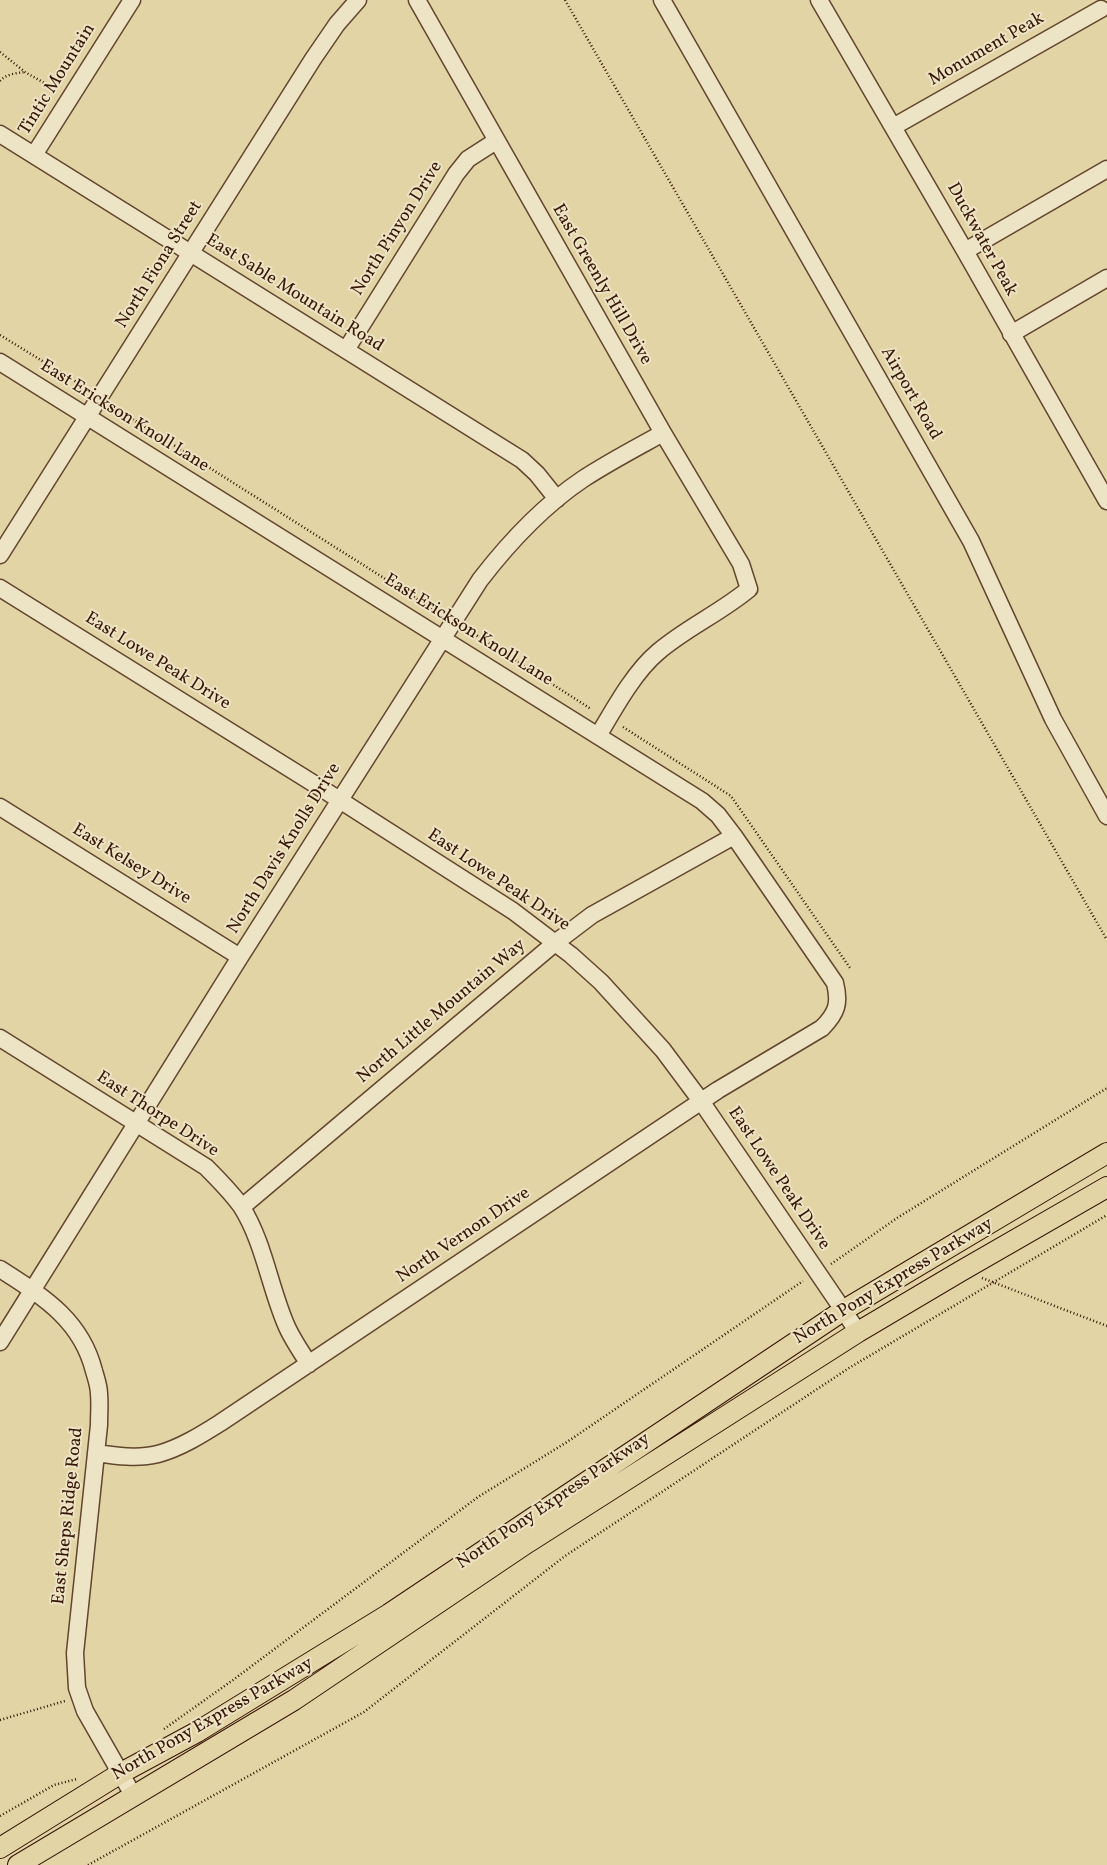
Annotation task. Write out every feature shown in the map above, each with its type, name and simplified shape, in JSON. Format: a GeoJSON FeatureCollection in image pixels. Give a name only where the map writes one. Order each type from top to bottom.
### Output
{"type":"FeatureCollection","features":[{"type":"Feature","properties":{"kind":"main road","name":"North Pony Express Parkway"},"geometry":{"type":"LineString","coordinates":[[0,1848],[121,1773],[197,1732],[389,1614],[844,1310],[1107,1153]]}},
{"type":"Feature","properties":{"kind":"main road","name":"North Pony Express Parkway"},"geometry":{"type":"LineString","coordinates":[[18,1865],[294,1700],[527,1544],[858,1332],[1107,1187]]}},
{"type":"Feature","properties":{"kind":"street","name":"Tintic Mountain"},"geometry":{"type":"LineString","coordinates":[[34,155],[132,0]]}},
{"type":"Feature","properties":{"kind":"street","name":"North Fiona Street"},"geometry":{"type":"LineString","coordinates":[[0,555],[312,59],[337,24],[358,0]]}},
{"type":"Feature","properties":{"kind":"street","name":"East Greenly Hill Drive"},"geometry":{"type":"LineString","coordinates":[[417,0],[663,433],[741,564],[750,589],[729,606],[679,636],[656,653],[636,676],[598,736]]}},
{"type":"Feature","properties":{"kind":"street","name":"Airport Road"},"geometry":{"type":"LineString","coordinates":[[662,0],[971,541],[1053,719],[1107,816]]}},
{"type":"Feature","properties":{"kind":"street","name":"Duckwater Peak"},"geometry":{"type":"LineString","coordinates":[[822,1],[1011,334],[1102,479],[1107,501]]}},
{"type":"Feature","properties":{"kind":"street","name":"Monument Peak"},"geometry":{"type":"LineString","coordinates":[[893,127],[1101,9]]}},
{"type":"Feature","properties":{"kind":"street","name":"East Sable Mountain Road"},"geometry":{"type":"LineString","coordinates":[[0,134],[522,460],[537,474],[557,499]]}},
{"type":"Feature","properties":{"kind":"street","name":"North Pinyon Drive"},"geometry":{"type":"LineString","coordinates":[[346,350],[456,174],[468,159],[496,141]]}},
{"type":"Feature","properties":{"kind":"street"},"geometry":{"type":"LineString","coordinates":[[965,251],[1107,169]]}},
{"type":"Feature","properties":{"kind":"street"},"geometry":{"type":"LineString","coordinates":[[1011,334],[1107,278]]}},
{"type":"Feature","properties":{"kind":"street","name":"East Erickson Knoll Lane"},"geometry":{"type":"LineString","coordinates":[[0,362],[702,801],[718,815],[734,836],[835,982],[838,995],[837,1007]]}},
{"type":"Feature","properties":{"kind":"street","name":"North Davis Knolls Drive"},"geometry":{"type":"LineString","coordinates":[[0,1342],[240,957],[480,580],[530,522],[557,499],[584,479],[663,433]]}},
{"type":"Feature","properties":{"kind":"street","name":"East Lowe Peak Drive"},"geometry":{"type":"LineString","coordinates":[[0,588],[340,800],[513,911],[570,954],[637,1019],[663,1050],[701,1102],[858,1332]]}},
{"type":"Feature","properties":{"kind":"street","name":"East Kelsey Drive"},"geometry":{"type":"LineString","coordinates":[[0,807],[240,957]]}},
{"type":"Feature","properties":{"kind":"street","name":"North Little Mountain Way"},"geometry":{"type":"LineString","coordinates":[[242,1207],[555,943],[592,916],[734,836]]}},
{"type":"Feature","properties":{"kind":"street","name":"North Vernon Drive"},"geometry":{"type":"LineString","coordinates":[[96,1453],[127,1456],[157,1454],[191,1441],[701,1102],[753,1068],[822,1028],[831,1019],[837,1007]]}},
{"type":"Feature","properties":{"kind":"street","name":"East Thorpe Drive"},"geometry":{"type":"LineString","coordinates":[[0,1038],[206,1167],[226,1188],[242,1207],[260,1249],[288,1328],[309,1364]]}},
{"type":"Feature","properties":{"kind":"street","name":"East Sheps Ridge Road"},"geometry":{"type":"LineString","coordinates":[[0,1269],[32,1290],[65,1316],[80,1336],[91,1359],[99,1392],[99,1425],[75,1652],[75,1670],[77,1688],[85,1711],[133,1795]]}},
{"type":"Feature","properties":{"kind":"path"},"geometry":{"type":"LineString","coordinates":[[565,0],[1107,940]]}},
{"type":"Feature","properties":{"kind":"path"},"geometry":{"type":"LineString","coordinates":[[0,52],[25,72],[53,88]]}},
{"type":"Feature","properties":{"kind":"path"},"geometry":{"type":"LineString","coordinates":[[0,81],[13,74],[25,72]]}},
{"type":"Feature","properties":{"kind":"path"},"geometry":{"type":"LineString","coordinates":[[0,335],[84,386]]}},
{"type":"Feature","properties":{"kind":"path"},"geometry":{"type":"LineString","coordinates":[[115,408],[436,611]]}},
{"type":"Feature","properties":{"kind":"path"},"geometry":{"type":"LineString","coordinates":[[468,630],[591,709]]}},
{"type":"Feature","properties":{"kind":"path"},"geometry":{"type":"LineString","coordinates":[[831,1264],[897,1218],[1107,1088]]}},
{"type":"Feature","properties":{"kind":"path"},"geometry":{"type":"LineString","coordinates":[[88,1865],[364,1712],[565,1556],[849,1368],[1107,1215]]}},
{"type":"Feature","properties":{"kind":"path"},"geometry":{"type":"LineString","coordinates":[[960,1271],[994,1281],[1107,1326]]}},
{"type":"Feature","properties":{"kind":"path"},"geometry":{"type":"LineString","coordinates":[[161,1731],[233,1680],[478,1497],[567,1442],[803,1281]]}},
{"type":"Feature","properties":{"kind":"path"},"geometry":{"type":"LineString","coordinates":[[0,1720],[67,1700]]}},
{"type":"Feature","properties":{"kind":"path"},"geometry":{"type":"LineString","coordinates":[[0,1816],[54,1785],[81,1778]]}}]}
